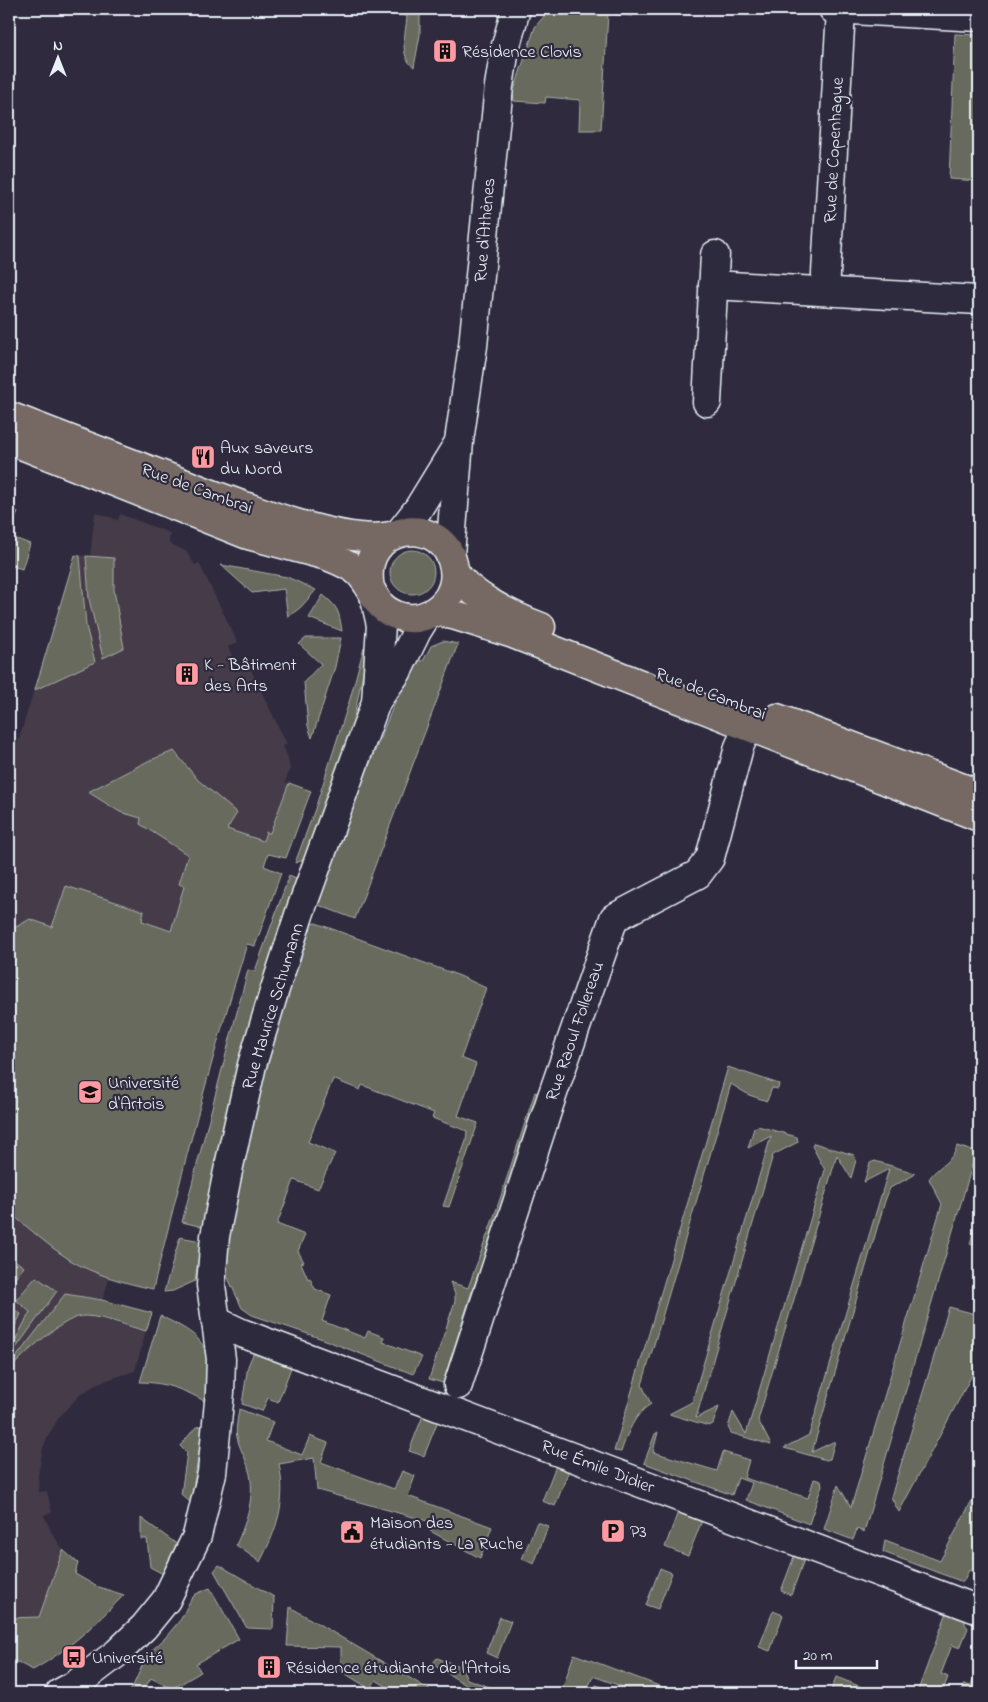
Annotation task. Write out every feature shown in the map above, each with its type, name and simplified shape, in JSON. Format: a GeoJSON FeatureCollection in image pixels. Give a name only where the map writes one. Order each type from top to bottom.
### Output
{"type":"FeatureCollection","features":[{"type":"Feature","properties":{"kind":"main road","name":"Rue de Cambrai"},"geometry":{"type":"LineString","coordinates":[[9,416],[241,505],[311,527],[344,535],[378,539],[395,534]]}},
{"type":"Feature","properties":{"kind":"main road","name":"Rue de Cambrai"},"geometry":{"type":"LineString","coordinates":[[9,440],[248,535],[328,556],[358,572],[372,593]]}},
{"type":"Feature","properties":{"kind":"main road"},"geometry":{"type":"LineString","coordinates":[[410,531],[429,535],[445,547],[453,563],[454,582],[448,598],[431,613],[410,618],[392,614],[383,608],[372,593],[367,576],[371,558],[381,543],[395,534],[410,531]]}},
{"type":"Feature","properties":{"kind":"main road","name":"Rue de Cambrai"},"geometry":{"type":"LineString","coordinates":[[453,563],[467,587],[524,621],[979,794]]}},
{"type":"Feature","properties":{"kind":"main road","name":"Rue de Cambrai"},"geometry":{"type":"LineString","coordinates":[[431,613],[485,625],[513,634],[979,817]]}},
{"type":"Feature","properties":{"kind":"street"},"geometry":{"type":"LineString","coordinates":[[837,9],[979,17]]}},
{"type":"Feature","properties":{"kind":"street","name":"Rue de Copenhague"},"geometry":{"type":"LineString","coordinates":[[824,291],[837,9]]}},
{"type":"Feature","properties":{"kind":"street","name":"Rue d'Athènes"},"geometry":{"type":"LineString","coordinates":[[453,563],[459,441],[473,346],[498,86],[505,49],[518,12]]}},
{"type":"Feature","properties":{"kind":"street"},"geometry":{"type":"LineString","coordinates":[[707,402],[715,255]]}},
{"type":"Feature","properties":{"kind":"street"},"geometry":{"type":"LineString","coordinates":[[713,285],[979,300]]}},
{"type":"Feature","properties":{"kind":"street"},"geometry":{"type":"LineString","coordinates":[[395,534],[418,509],[459,441]]}},
{"type":"Feature","properties":{"kind":"street"},"geometry":{"type":"LineString","coordinates":[[372,593],[381,625],[376,702]]}},
{"type":"Feature","properties":{"kind":"street"},"geometry":{"type":"LineString","coordinates":[[376,702],[397,672],[417,631],[431,613]]}},
{"type":"Feature","properties":{"kind":"street","name":"Rue Maurice Schumann"},"geometry":{"type":"LineString","coordinates":[[60,1693],[75,1685],[117,1654],[144,1627],[166,1600],[197,1536],[212,1473],[220,1392],[221,1359],[211,1285],[215,1236],[228,1166],[252,1065],[274,992],[300,912],[376,702]]}},
{"type":"Feature","properties":{"kind":"street","name":"Rue Raoul Follereau"},"geometry":{"type":"LineString","coordinates":[[458,1385],[551,1099],[614,918],[698,874],[710,858],[739,747],[748,727]]}},
{"type":"Feature","properties":{"kind":"street","name":"Rue Émile Didier"},"geometry":{"type":"LineString","coordinates":[[216,1321],[239,1332],[979,1610]]}},
{"type":"Feature","properties":{"kind":"shaded area","name":"Université d'Artois"},"geometry":{"type":"Polygon","coordinates":[[[95,512],[118,520],[120,514],[170,533],[169,543],[186,551],[195,565],[199,563],[238,643],[228,647],[238,668],[248,664],[287,744],[283,746],[288,757],[290,770],[285,782],[289,783],[270,833],[266,832],[126,1224],[97,1318],[146,1331],[135,1371],[101,1382],[81,1394],[60,1416],[43,1448],[38,1476],[39,1492],[47,1491],[52,1513],[44,1515],[63,1550],[39,1617],[16,1666],[9,1664],[9,740],[18,742],[75,555],[90,556],[95,512]]]}},
{"type":"Feature","properties":{"kind":"green space"},"geometry":{"type":"Polygon","coordinates":[[[349,9],[422,9],[420,12],[420,35],[414,67],[409,62],[404,51],[407,16],[349,9]]]}},
{"type":"Feature","properties":{"kind":"green space"},"geometry":{"type":"Polygon","coordinates":[[[550,9],[636,9],[633,16],[608,14],[601,130],[579,130],[580,100],[546,97],[545,103],[514,101],[513,93],[535,27],[550,9]]]}},
{"type":"Feature","properties":{"kind":"green space"},"geometry":{"type":"Polygon","coordinates":[[[955,34],[979,35],[979,181],[949,179],[955,34]]]}},
{"type":"Feature","properties":{"kind":"green space"},"geometry":{"type":"Polygon","coordinates":[[[9,508],[18,512],[9,536],[9,508]]]}},
{"type":"Feature","properties":{"kind":"green space"},"geometry":{"type":"Polygon","coordinates":[[[9,536],[30,544],[22,569],[9,565],[9,536]]]}},
{"type":"Feature","properties":{"kind":"green space"},"geometry":{"type":"Polygon","coordinates":[[[416,550],[428,556],[433,563],[433,581],[428,588],[421,593],[408,594],[400,591],[393,584],[390,568],[393,560],[400,553],[416,550]]]}},
{"type":"Feature","properties":{"kind":"green space"},"geometry":{"type":"Polygon","coordinates":[[[75,555],[80,556],[86,626],[95,662],[35,690],[75,555]]]}},
{"type":"Feature","properties":{"kind":"green space"},"geometry":{"type":"Polygon","coordinates":[[[86,556],[114,558],[114,590],[124,648],[103,658],[89,599],[86,556]]]}},
{"type":"Feature","properties":{"kind":"green space"},"geometry":{"type":"Polygon","coordinates":[[[221,565],[287,577],[316,590],[301,607],[288,617],[284,589],[252,593],[221,565]]]}},
{"type":"Feature","properties":{"kind":"green space"},"geometry":{"type":"Polygon","coordinates":[[[323,595],[337,610],[342,631],[309,618],[323,595]]]}},
{"type":"Feature","properties":{"kind":"green space"},"geometry":{"type":"Polygon","coordinates":[[[306,638],[341,638],[335,667],[312,738],[308,726],[304,682],[321,664],[299,644],[306,638]]]}},
{"type":"Feature","properties":{"kind":"green space"},"geometry":{"type":"Polygon","coordinates":[[[443,641],[458,644],[355,919],[313,903],[412,660],[423,661],[431,646],[443,641]]]}},
{"type":"Feature","properties":{"kind":"green space"},"geometry":{"type":"Polygon","coordinates":[[[364,647],[368,647],[352,728],[306,859],[295,863],[315,809],[350,699],[364,647]]]}},
{"type":"Feature","properties":{"kind":"green space"},"geometry":{"type":"Polygon","coordinates":[[[174,751],[198,780],[237,813],[227,829],[263,841],[266,832],[270,833],[289,783],[311,791],[286,858],[268,854],[264,866],[281,873],[255,946],[247,944],[197,1116],[153,1289],[110,1278],[70,1260],[9,1212],[9,931],[30,919],[52,927],[66,886],[144,911],[142,921],[171,931],[184,886],[179,884],[188,855],[140,824],[141,818],[120,812],[88,792],[148,761],[174,751]]]}},
{"type":"Feature","properties":{"kind":"green space"},"geometry":{"type":"Polygon","coordinates":[[[289,876],[298,882],[256,1006],[212,1178],[203,1227],[182,1222],[248,970],[255,971],[289,876]]]}},
{"type":"Feature","properties":{"kind":"green space"},"geometry":{"type":"Polygon","coordinates":[[[316,923],[460,976],[486,988],[461,1058],[476,1064],[458,1116],[478,1123],[449,1207],[443,1206],[466,1141],[467,1131],[432,1118],[434,1113],[362,1085],[360,1090],[333,1079],[308,1142],[335,1153],[318,1189],[294,1180],[277,1224],[305,1235],[298,1251],[304,1262],[301,1263],[315,1289],[331,1295],[322,1321],[365,1338],[368,1331],[384,1337],[383,1342],[422,1357],[413,1374],[317,1337],[252,1315],[242,1308],[227,1276],[224,1262],[225,1246],[268,1051],[310,924],[316,923]]]}},
{"type":"Feature","properties":{"kind":"green space"},"geometry":{"type":"Polygon","coordinates":[[[728,1067],[779,1084],[778,1089],[772,1088],[767,1101],[749,1095],[731,1084],[642,1385],[651,1404],[636,1418],[621,1452],[614,1451],[728,1067]]]}},
{"type":"Feature","properties":{"kind":"green space"},"geometry":{"type":"Polygon","coordinates":[[[535,1092],[540,1094],[503,1210],[472,1291],[443,1383],[429,1379],[455,1301],[455,1294],[450,1282],[468,1288],[497,1208],[535,1092]]]}},
{"type":"Feature","properties":{"kind":"green space"},"geometry":{"type":"Polygon","coordinates":[[[758,1126],[797,1137],[798,1142],[773,1155],[696,1418],[719,1407],[713,1424],[709,1426],[669,1414],[692,1402],[771,1136],[748,1148],[754,1128],[758,1126]]]}},
{"type":"Feature","properties":{"kind":"green space"},"geometry":{"type":"Polygon","coordinates":[[[814,1143],[854,1155],[856,1160],[851,1178],[837,1155],[758,1420],[771,1445],[731,1433],[728,1427],[733,1412],[746,1434],[750,1421],[825,1170],[812,1146],[814,1143]]]}},
{"type":"Feature","properties":{"kind":"green space"},"geometry":{"type":"Polygon","coordinates":[[[957,1146],[979,1153],[979,1160],[974,1159],[864,1532],[857,1529],[853,1540],[824,1529],[838,1485],[851,1507],[942,1204],[929,1179],[936,1170],[949,1160],[957,1146]]]}},
{"type":"Feature","properties":{"kind":"green space"},"geometry":{"type":"Polygon","coordinates":[[[875,1161],[915,1173],[890,1188],[885,1201],[812,1452],[835,1441],[830,1459],[826,1460],[784,1448],[809,1435],[889,1169],[864,1182],[870,1163],[875,1161]]]}},
{"type":"Feature","properties":{"kind":"green space"},"geometry":{"type":"Polygon","coordinates":[[[975,1226],[979,1227],[979,1247],[970,1244],[975,1226]]]}},
{"type":"Feature","properties":{"kind":"green space"},"geometry":{"type":"Polygon","coordinates":[[[180,1237],[201,1241],[195,1281],[173,1291],[164,1292],[180,1237]]]}},
{"type":"Feature","properties":{"kind":"green space"},"geometry":{"type":"Polygon","coordinates":[[[9,1256],[24,1267],[9,1286],[9,1256]]]}},
{"type":"Feature","properties":{"kind":"green space"},"geometry":{"type":"Polygon","coordinates":[[[36,1277],[57,1291],[16,1348],[12,1346],[30,1312],[16,1300],[36,1277]]]}},
{"type":"Feature","properties":{"kind":"green space"},"geometry":{"type":"Polygon","coordinates":[[[65,1294],[102,1300],[152,1313],[146,1331],[101,1318],[77,1317],[44,1337],[9,1371],[9,1357],[14,1360],[65,1294]]]}},
{"type":"Feature","properties":{"kind":"green space"},"geometry":{"type":"Polygon","coordinates":[[[10,1307],[21,1314],[9,1338],[9,1309],[10,1307]]]}},
{"type":"Feature","properties":{"kind":"green space"},"geometry":{"type":"Polygon","coordinates":[[[949,1307],[979,1315],[979,1362],[899,1512],[891,1497],[949,1307]]]}},
{"type":"Feature","properties":{"kind":"green space"},"geometry":{"type":"Polygon","coordinates":[[[160,1316],[189,1332],[198,1339],[204,1348],[208,1369],[206,1402],[174,1388],[157,1383],[140,1382],[160,1316]]]}},
{"type":"Feature","properties":{"kind":"green space"},"geometry":{"type":"Polygon","coordinates":[[[254,1352],[292,1365],[278,1402],[268,1398],[262,1411],[242,1404],[248,1366],[254,1352]]]}},
{"type":"Feature","properties":{"kind":"green space"},"geometry":{"type":"Polygon","coordinates":[[[239,1409],[273,1422],[266,1441],[302,1455],[310,1436],[328,1443],[321,1462],[394,1489],[402,1471],[415,1476],[408,1496],[492,1527],[480,1558],[430,1531],[434,1523],[317,1490],[314,1458],[279,1464],[282,1491],[279,1515],[276,1527],[260,1562],[236,1545],[251,1499],[249,1470],[236,1434],[239,1409]]]}},
{"type":"Feature","properties":{"kind":"green space"},"geometry":{"type":"Polygon","coordinates":[[[424,1413],[439,1418],[424,1456],[409,1451],[424,1413]]]}},
{"type":"Feature","properties":{"kind":"green space"},"geometry":{"type":"Polygon","coordinates":[[[203,1426],[191,1503],[181,1494],[187,1453],[180,1446],[196,1427],[203,1426]]]}},
{"type":"Feature","properties":{"kind":"green space"},"geometry":{"type":"Polygon","coordinates":[[[658,1432],[653,1452],[717,1471],[723,1452],[749,1460],[744,1478],[808,1498],[814,1479],[821,1481],[822,1485],[809,1524],[746,1500],[752,1483],[738,1478],[732,1495],[644,1463],[655,1434],[658,1432]]]}},
{"type":"Feature","properties":{"kind":"green space"},"geometry":{"type":"Polygon","coordinates":[[[557,1463],[570,1468],[555,1506],[542,1501],[557,1463]]]}},
{"type":"Feature","properties":{"kind":"green space"},"geometry":{"type":"Polygon","coordinates":[[[979,1487],[979,1574],[969,1570],[963,1582],[883,1552],[885,1540],[940,1561],[979,1487]]]}},
{"type":"Feature","properties":{"kind":"green space"},"geometry":{"type":"Polygon","coordinates":[[[679,1509],[703,1518],[688,1556],[665,1547],[679,1509]]]}},
{"type":"Feature","properties":{"kind":"green space"},"geometry":{"type":"Polygon","coordinates":[[[141,1518],[178,1545],[163,1574],[150,1567],[147,1539],[141,1539],[141,1518]]]}},
{"type":"Feature","properties":{"kind":"green space"},"geometry":{"type":"Polygon","coordinates":[[[537,1522],[548,1526],[534,1564],[522,1559],[537,1522]]]}},
{"type":"Feature","properties":{"kind":"green space"},"geometry":{"type":"Polygon","coordinates":[[[63,1550],[78,1563],[75,1574],[96,1586],[124,1595],[70,1645],[33,1670],[9,1658],[9,1618],[39,1617],[63,1550]]]}},
{"type":"Feature","properties":{"kind":"green space"},"geometry":{"type":"Polygon","coordinates":[[[795,1554],[805,1557],[791,1595],[781,1591],[795,1554]]]}},
{"type":"Feature","properties":{"kind":"green space"},"geometry":{"type":"Polygon","coordinates":[[[219,1565],[274,1597],[273,1629],[247,1628],[214,1571],[219,1565]]]}},
{"type":"Feature","properties":{"kind":"green space"},"geometry":{"type":"Polygon","coordinates":[[[660,1568],[672,1573],[658,1609],[646,1605],[660,1568]]]}},
{"type":"Feature","properties":{"kind":"green space"},"geometry":{"type":"Polygon","coordinates":[[[210,1588],[239,1639],[196,1664],[201,1672],[172,1689],[151,1678],[142,1693],[127,1693],[133,1686],[147,1655],[181,1619],[191,1599],[196,1594],[210,1588]]]}},
{"type":"Feature","properties":{"kind":"green space"},"geometry":{"type":"Polygon","coordinates":[[[290,1607],[435,1693],[397,1693],[376,1680],[370,1689],[341,1671],[341,1647],[287,1646],[290,1607]]]}},
{"type":"Feature","properties":{"kind":"green space"},"geometry":{"type":"Polygon","coordinates":[[[773,1611],[783,1615],[770,1651],[759,1647],[773,1611]]]}},
{"type":"Feature","properties":{"kind":"green space"},"geometry":{"type":"Polygon","coordinates":[[[947,1612],[965,1619],[965,1624],[968,1628],[960,1648],[952,1645],[941,1674],[948,1677],[942,1693],[917,1693],[947,1612]]]}},
{"type":"Feature","properties":{"kind":"green space"},"geometry":{"type":"Polygon","coordinates":[[[500,1617],[511,1621],[497,1658],[486,1653],[500,1617]]]}},
{"type":"Feature","properties":{"kind":"green space"},"geometry":{"type":"Polygon","coordinates":[[[574,1654],[678,1693],[640,1693],[593,1676],[586,1693],[561,1693],[574,1654]]]}},
{"type":"Feature","properties":{"kind":"green space"},"geometry":{"type":"Polygon","coordinates":[[[437,1658],[462,1667],[467,1679],[506,1693],[479,1693],[432,1664],[437,1658]]]}},
{"type":"Feature","properties":{"kind":"green space"},"geometry":{"type":"Polygon","coordinates":[[[979,1664],[979,1693],[960,1693],[964,1684],[971,1686],[979,1664]]]}},
{"type":"Feature","properties":{"kind":"green space"},"geometry":{"type":"Polygon","coordinates":[[[836,1677],[872,1691],[871,1693],[830,1693],[836,1677]]]}},
{"type":"Feature","properties":{"kind":"green space"},"geometry":{"type":"Polygon","coordinates":[[[596,1685],[619,1692],[619,1693],[593,1693],[596,1685]]]}},
{"type":"Feature","properties":{"kind":"place","name":"Résidence Clovis"},"geometry":{"type":"Point","coordinates":[445,51]}},
{"type":"Feature","properties":{"kind":"place","name":"Aux saveurs du Nord"},"geometry":{"type":"Point","coordinates":[203,457]}},
{"type":"Feature","properties":{"kind":"place","name":"K - Bâtiment des Arts"},"geometry":{"type":"Point","coordinates":[187,674]}},
{"type":"Feature","properties":{"kind":"place","name":"Université d'Artois"},"geometry":{"type":"Point","coordinates":[90,1092]}},
{"type":"Feature","properties":{"kind":"place","name":"P3"},"geometry":{"type":"Point","coordinates":[613,1531]}},
{"type":"Feature","properties":{"kind":"place","name":"Maison des étudiants - La Ruche"},"geometry":{"type":"Point","coordinates":[352,1532]}},
{"type":"Feature","properties":{"kind":"place","name":"Université"},"geometry":{"type":"Point","coordinates":[74,1657]}},
{"type":"Feature","properties":{"kind":"place","name":"Résidence étudiante de l'Artois"},"geometry":{"type":"Point","coordinates":[269,1667]}}]}
